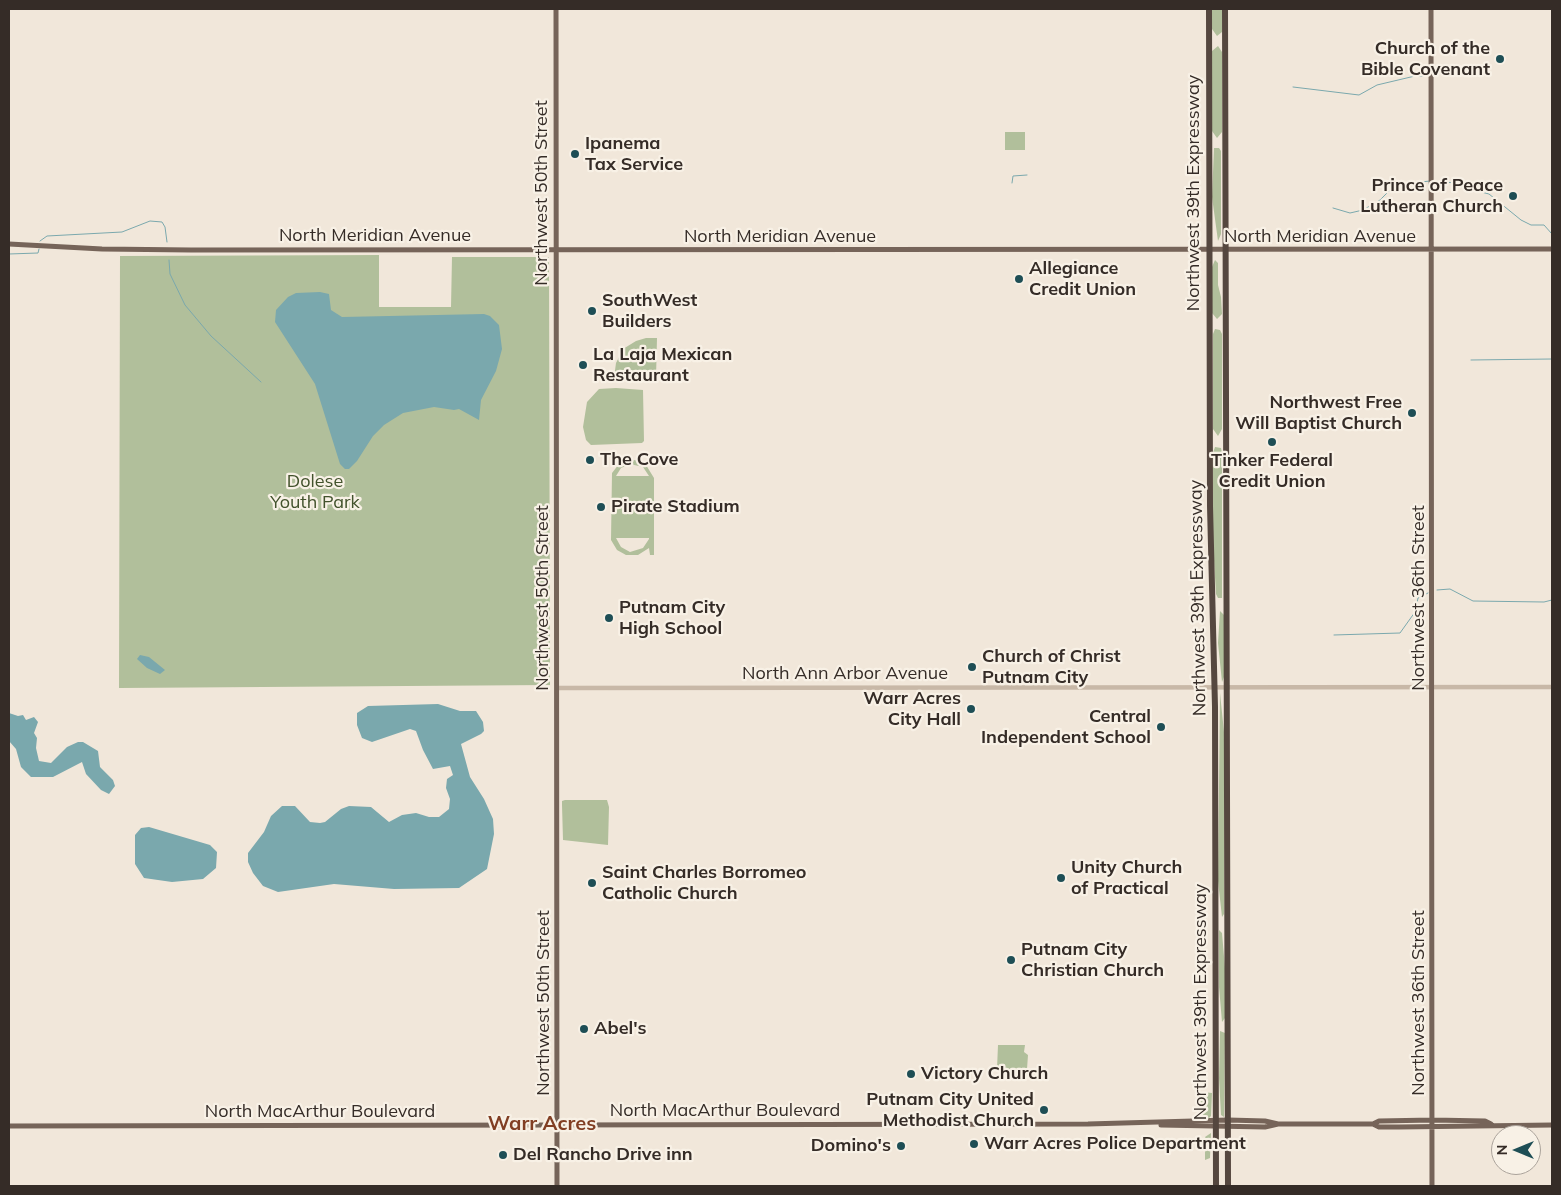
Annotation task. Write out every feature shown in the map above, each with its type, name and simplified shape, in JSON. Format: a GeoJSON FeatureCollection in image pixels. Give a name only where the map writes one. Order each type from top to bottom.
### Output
{"type":"FeatureCollection","features":[{"type":"Feature","properties":{"kind":"highway","name":"Northwest 39th Expressway"},"geometry":{"type":"LineString","coordinates":[[1209,9],[1210,524],[1215,687],[1216,1186]]}},
{"type":"Feature","properties":{"kind":"highway","name":"Northwest 39th Expressway"},"geometry":{"type":"LineString","coordinates":[[1225,9],[1228,1186]]}},
{"type":"Feature","properties":{"kind":"main road","name":"Northwest 50th Street"},"geometry":{"type":"LineString","coordinates":[[556,9],[557,1186]]}},
{"type":"Feature","properties":{"kind":"main road","name":"Northwest 36th Street"},"geometry":{"type":"LineString","coordinates":[[1431,9],[1432,1186]]}},
{"type":"Feature","properties":{"kind":"main road","name":"North Meridian Avenue"},"geometry":{"type":"LineString","coordinates":[[9,244],[108,249],[1432,251],[1552,249]]}},
{"type":"Feature","properties":{"kind":"main road","name":"North MacArthur Boulevard"},"geometry":{"type":"LineString","coordinates":[[9,1126],[1228,1124],[1265,1127],[1278,1124],[1373,1124],[1379,1121],[1433,1120],[1485,1121],[1491,1124],[1552,1125]]}},
{"type":"Feature","properties":{"kind":"main road","name":"North MacArthur Boulevard"},"geometry":{"type":"LineString","coordinates":[[1373,1124],[1379,1127],[1433,1128],[1485,1127],[1491,1124]]}},
{"type":"Feature","properties":{"kind":"street","name":"North Ann Arbor Avenue"},"geometry":{"type":"LineString","coordinates":[[557,688],[1552,687]]}},
{"type":"Feature","properties":{"kind":"green space"},"geometry":{"type":"Polygon","coordinates":[[[1212,9],[1222,9],[1222,32],[1217,36],[1212,29],[1212,9]]]}},
{"type":"Feature","properties":{"kind":"green space"},"geometry":{"type":"Polygon","coordinates":[[[1218,46],[1222,52],[1222,132],[1217,138],[1212,131],[1212,51],[1218,46]]]}},
{"type":"Feature","properties":{"kind":"green space"},"geometry":{"type":"Polygon","coordinates":[[[1005,132],[1025,132],[1025,150],[1005,150],[1005,132]]]}},
{"type":"Feature","properties":{"kind":"green space"},"geometry":{"type":"Polygon","coordinates":[[[1214,148],[1219,148],[1221,151],[1221,234],[1218,241],[1212,197],[1214,148]]]}},
{"type":"Feature","properties":{"kind":"green space","name":"Dolese Youth Park"},"geometry":{"type":"Polygon","coordinates":[[[379,255],[379,307],[451,307],[452,257],[549,257],[550,685],[119,688],[120,256],[379,255]]]}},
{"type":"Feature","properties":{"kind":"green space"},"geometry":{"type":"Polygon","coordinates":[[[1215,260],[1218,263],[1218,285],[1222,314],[1217,319],[1212,313],[1212,267],[1215,260]]]}},
{"type":"Feature","properties":{"kind":"green space"},"geometry":{"type":"Polygon","coordinates":[[[1215,329],[1220,330],[1222,334],[1222,429],[1218,436],[1213,429],[1213,334],[1215,329]]]}},
{"type":"Feature","properties":{"kind":"green space"},"geometry":{"type":"Polygon","coordinates":[[[646,338],[657,338],[656,378],[614,378],[616,363],[623,349],[636,341],[646,338]]]}},
{"type":"Feature","properties":{"kind":"green space"},"geometry":{"type":"Polygon","coordinates":[[[599,389],[643,390],[644,441],[642,443],[591,445],[586,440],[583,427],[587,402],[599,389]]]}},
{"type":"Feature","properties":{"kind":"green space"},"geometry":{"type":"Polygon","coordinates":[[[1215,447],[1221,448],[1222,453],[1222,598],[1218,598],[1216,594],[1213,544],[1213,453],[1215,447]]]}},
{"type":"Feature","properties":{"kind":"green space"},"geometry":{"type":"Polygon","coordinates":[[[635,460],[646,465],[654,478],[654,555],[650,555],[649,548],[638,555],[626,555],[617,550],[611,540],[612,473],[619,464],[635,460]],[[630,464],[621,468],[616,476],[649,476],[643,467],[630,464]],[[616,538],[621,547],[630,552],[643,548],[649,539],[649,538],[616,538]]]}},
{"type":"Feature","properties":{"kind":"green space"},"geometry":{"type":"Polygon","coordinates":[[[1220,611],[1224,615],[1224,677],[1222,682],[1218,643],[1220,611]]]}},
{"type":"Feature","properties":{"kind":"green space"},"geometry":{"type":"Polygon","coordinates":[[[1220,693],[1224,732],[1224,914],[1222,917],[1218,881],[1220,693]]]}},
{"type":"Feature","properties":{"kind":"green space"},"geometry":{"type":"Polygon","coordinates":[[[607,800],[609,807],[608,845],[563,840],[562,801],[607,800]]]}},
{"type":"Feature","properties":{"kind":"green space"},"geometry":{"type":"Polygon","coordinates":[[[1219,930],[1222,933],[1225,968],[1225,1018],[1222,1022],[1219,987],[1219,930]]]}},
{"type":"Feature","properties":{"kind":"green space"},"geometry":{"type":"Polygon","coordinates":[[[1220,1031],[1225,1033],[1224,1117],[1221,1115],[1219,1078],[1220,1031]]]}},
{"type":"Feature","properties":{"kind":"green space"},"geometry":{"type":"Polygon","coordinates":[[[998,1045],[1025,1045],[1024,1052],[1028,1055],[1027,1069],[997,1069],[998,1045]]]}},
{"type":"Feature","properties":{"kind":"green space"},"geometry":{"type":"Polygon","coordinates":[[[1201,1092],[1212,1093],[1211,1116],[1209,1118],[1200,1118],[1201,1092]]]}},
{"type":"Feature","properties":{"kind":"green space"},"geometry":{"type":"Polygon","coordinates":[[[1211,1133],[1210,1158],[1205,1160],[1205,1137],[1211,1133]]]}},
{"type":"Feature","properties":{"kind":"water"},"geometry":{"type":"Polygon","coordinates":[[[320,292],[329,294],[331,310],[342,317],[484,314],[490,316],[499,325],[502,349],[496,371],[481,400],[479,420],[459,409],[434,407],[403,413],[384,425],[373,436],[357,461],[349,469],[345,469],[340,464],[315,384],[275,322],[276,310],[288,297],[296,293],[320,292]]]}},
{"type":"Feature","properties":{"kind":"water"},"geometry":{"type":"Polygon","coordinates":[[[140,655],[149,657],[165,670],[160,674],[147,668],[137,659],[140,655]]]}},
{"type":"Feature","properties":{"kind":"water"},"geometry":{"type":"Polygon","coordinates":[[[438,704],[460,711],[476,711],[483,722],[484,731],[481,734],[461,744],[470,777],[484,799],[493,819],[494,834],[487,869],[459,888],[394,889],[334,884],[278,892],[263,886],[253,873],[248,862],[248,853],[264,832],[271,816],[282,806],[295,806],[310,822],[320,823],[325,822],[341,809],[349,806],[371,807],[389,822],[402,815],[416,813],[429,817],[439,817],[449,809],[450,799],[446,788],[447,779],[453,775],[450,766],[433,769],[416,731],[410,729],[372,742],[362,738],[357,725],[357,713],[368,706],[438,704]]]}},
{"type":"Feature","properties":{"kind":"water"},"geometry":{"type":"Polygon","coordinates":[[[9,713],[18,716],[23,715],[26,720],[34,717],[38,722],[34,733],[37,738],[36,748],[39,761],[51,763],[67,747],[83,742],[98,751],[100,767],[113,780],[115,786],[109,794],[101,790],[86,774],[82,762],[53,777],[31,777],[21,767],[16,749],[9,741],[9,713]]]}},
{"type":"Feature","properties":{"kind":"water"},"geometry":{"type":"Polygon","coordinates":[[[149,827],[210,845],[217,852],[216,868],[203,879],[172,882],[144,878],[135,864],[135,835],[141,828],[149,827]]]}},
{"type":"Feature","properties":{"kind":"waterway"},"geometry":{"type":"LineString","coordinates":[[1293,87],[1359,95],[1377,85],[1415,76],[1426,76]]}},
{"type":"Feature","properties":{"kind":"waterway"},"geometry":{"type":"LineString","coordinates":[[1012,183],[1013,176],[1027,175]]}},
{"type":"Feature","properties":{"kind":"waterway"},"geometry":{"type":"LineString","coordinates":[[1333,208],[1350,213],[1363,210],[1380,200],[1389,191],[1412,183],[1430,181]]}},
{"type":"Feature","properties":{"kind":"waterway"},"geometry":{"type":"LineString","coordinates":[[1434,181],[1455,183],[1458,186],[1489,194],[1521,220],[1531,225],[1544,225],[1552,234]]}},
{"type":"Feature","properties":{"kind":"waterway"},"geometry":{"type":"LineString","coordinates":[[40,241],[47,236],[122,232],[150,221],[162,222],[165,227],[167,242]]}},
{"type":"Feature","properties":{"kind":"waterway"},"geometry":{"type":"LineString","coordinates":[[9,254],[38,253],[39,249]]}},
{"type":"Feature","properties":{"kind":"waterway"},"geometry":{"type":"LineString","coordinates":[[169,260],[170,274],[185,305],[211,336],[261,382]]}},
{"type":"Feature","properties":{"kind":"waterway"},"geometry":{"type":"LineString","coordinates":[[1471,360],[1552,359]]}},
{"type":"Feature","properties":{"kind":"waterway"},"geometry":{"type":"LineString","coordinates":[[1437,590],[1450,589],[1473,601],[1544,602],[1552,600]]}},
{"type":"Feature","properties":{"kind":"waterway"},"geometry":{"type":"LineString","coordinates":[[1334,635],[1400,633],[1415,612],[1418,598],[1428,593]]}},
{"type":"Feature","properties":{"kind":"place","name":"Church of the Bible Covenant"},"geometry":{"type":"Point","coordinates":[1500,59]}},
{"type":"Feature","properties":{"kind":"place","name":"Ipanema Tax Service"},"geometry":{"type":"Point","coordinates":[575,154]}},
{"type":"Feature","properties":{"kind":"place","name":"Prince of Peace Lutheran Church"},"geometry":{"type":"Point","coordinates":[1513,196]}},
{"type":"Feature","properties":{"kind":"place","name":"Allegiance Credit Union"},"geometry":{"type":"Point","coordinates":[1019,279]}},
{"type":"Feature","properties":{"kind":"place","name":"SouthWest Builders"},"geometry":{"type":"Point","coordinates":[592,311]}},
{"type":"Feature","properties":{"kind":"place","name":"La Laja Mexican Restaurant"},"geometry":{"type":"Point","coordinates":[583,365]}},
{"type":"Feature","properties":{"kind":"place","name":"Northwest Free Will Baptist Church"},"geometry":{"type":"Point","coordinates":[1412,413]}},
{"type":"Feature","properties":{"kind":"place","name":"Tinker Federal Credit Union"},"geometry":{"type":"Point","coordinates":[1272,442]}},
{"type":"Feature","properties":{"kind":"place","name":"The Cove"},"geometry":{"type":"Point","coordinates":[590,460]}},
{"type":"Feature","properties":{"kind":"place","name":"Pirate Stadium"},"geometry":{"type":"Point","coordinates":[601,507]}},
{"type":"Feature","properties":{"kind":"place","name":"Putnam City High School"},"geometry":{"type":"Point","coordinates":[609,618]}},
{"type":"Feature","properties":{"kind":"place","name":"Church of Christ Putnam City"},"geometry":{"type":"Point","coordinates":[972,667]}},
{"type":"Feature","properties":{"kind":"place","name":"Warr Acres City Hall"},"geometry":{"type":"Point","coordinates":[971,709]}},
{"type":"Feature","properties":{"kind":"place","name":"Central Independent School"},"geometry":{"type":"Point","coordinates":[1161,727]}},
{"type":"Feature","properties":{"kind":"place","name":"Unity Church of Practical"},"geometry":{"type":"Point","coordinates":[1061,878]}},
{"type":"Feature","properties":{"kind":"place","name":"Saint Charles Borromeo Catholic Church"},"geometry":{"type":"Point","coordinates":[592,883]}},
{"type":"Feature","properties":{"kind":"place","name":"Putnam City Christian Church"},"geometry":{"type":"Point","coordinates":[1011,960]}},
{"type":"Feature","properties":{"kind":"place","name":"Abel's"},"geometry":{"type":"Point","coordinates":[584,1029]}},
{"type":"Feature","properties":{"kind":"place","name":"Victory Church"},"geometry":{"type":"Point","coordinates":[911,1074]}},
{"type":"Feature","properties":{"kind":"place","name":"Putnam City United Methodist Church"},"geometry":{"type":"Point","coordinates":[1044,1110]}},
{"type":"Feature","properties":{"kind":"place","name":"Warr Acres Police Department"},"geometry":{"type":"Point","coordinates":[974,1144]}},
{"type":"Feature","properties":{"kind":"place","name":"Domino's"},"geometry":{"type":"Point","coordinates":[901,1146]}},
{"type":"Feature","properties":{"kind":"place","name":"Del Rancho Drive inn"},"geometry":{"type":"Point","coordinates":[503,1155]}},
{"type":"Feature","properties":{"kind":"district","name":"Warr Acres"},"geometry":{"type":"Point","coordinates":[542,1124]}}]}
